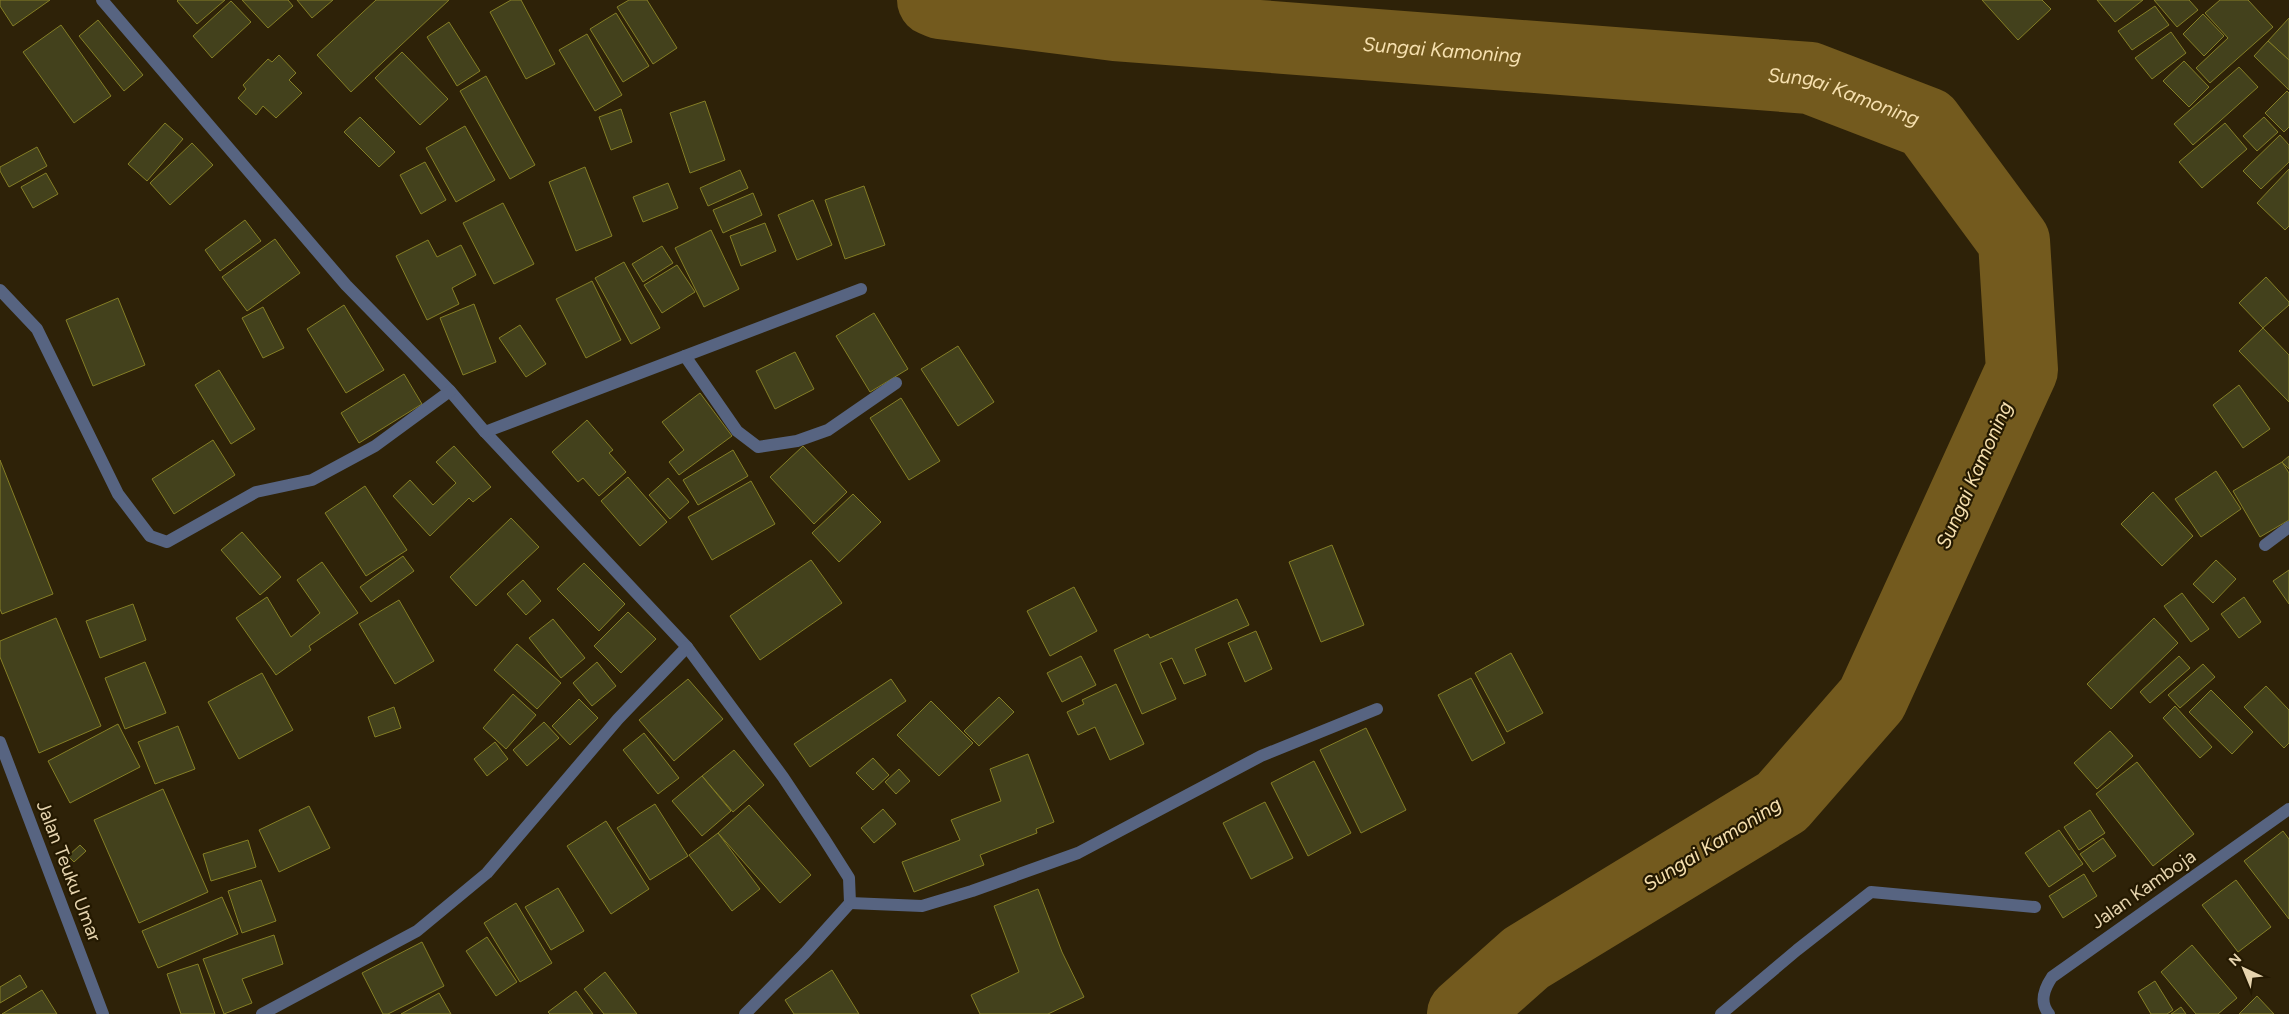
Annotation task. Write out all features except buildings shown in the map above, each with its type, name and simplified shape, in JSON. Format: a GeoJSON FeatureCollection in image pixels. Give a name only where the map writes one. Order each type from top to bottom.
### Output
{"type":"FeatureCollection","features":[{"type":"Feature","properties":{"kind":"street"},"geometry":{"type":"LineString","coordinates":[[102,0],[346,285],[450,391],[484,432],[687,648],[783,777],[849,878],[850,903],[805,953],[745,1014]]}},
{"type":"Feature","properties":{"kind":"street"},"geometry":{"type":"LineString","coordinates":[[484,432],[861,289]]}},
{"type":"Feature","properties":{"kind":"street"},"geometry":{"type":"LineString","coordinates":[[0,290],[37,329],[118,494],[150,536],[167,542],[256,492],[312,480],[375,446],[450,391]]}},
{"type":"Feature","properties":{"kind":"street"},"geometry":{"type":"LineString","coordinates":[[685,356],[737,431],[758,447],[797,441],[828,430],[896,383]]}},
{"type":"Feature","properties":{"kind":"street"},"geometry":{"type":"LineString","coordinates":[[2265,545],[2289,527]]}},
{"type":"Feature","properties":{"kind":"street"},"geometry":{"type":"LineString","coordinates":[[262,1014],[417,931],[488,873],[618,719],[687,648]]}},
{"type":"Feature","properties":{"kind":"street"},"geometry":{"type":"LineString","coordinates":[[850,903],[922,906],[972,892],[1069,856],[1261,756],[1377,709]]}},
{"type":"Feature","properties":{"kind":"street","name":"Jalan Teuku Umar"},"geometry":{"type":"LineString","coordinates":[[0,742],[103,1014]]}},
{"type":"Feature","properties":{"kind":"street","name":"Jalan Kamboja"},"geometry":{"type":"LineString","coordinates":[[2049,1014],[2044,1009],[2043,998],[2045,988],[2056,974],[2289,809]]}},
{"type":"Feature","properties":{"kind":"street"},"geometry":{"type":"LineString","coordinates":[[1721,1014],[1797,950],[1871,892],[2035,907]]}},
{"type":"Feature","properties":{"kind":"waterway","name":"Sungai Kamoning"},"geometry":{"type":"LineString","coordinates":[[933,0],[940,3],[1115,25],[1810,78],[1927,123],[2014,241],[2022,370],[1872,699],[1782,802],[1526,958],[1463,1014]]}}]}
